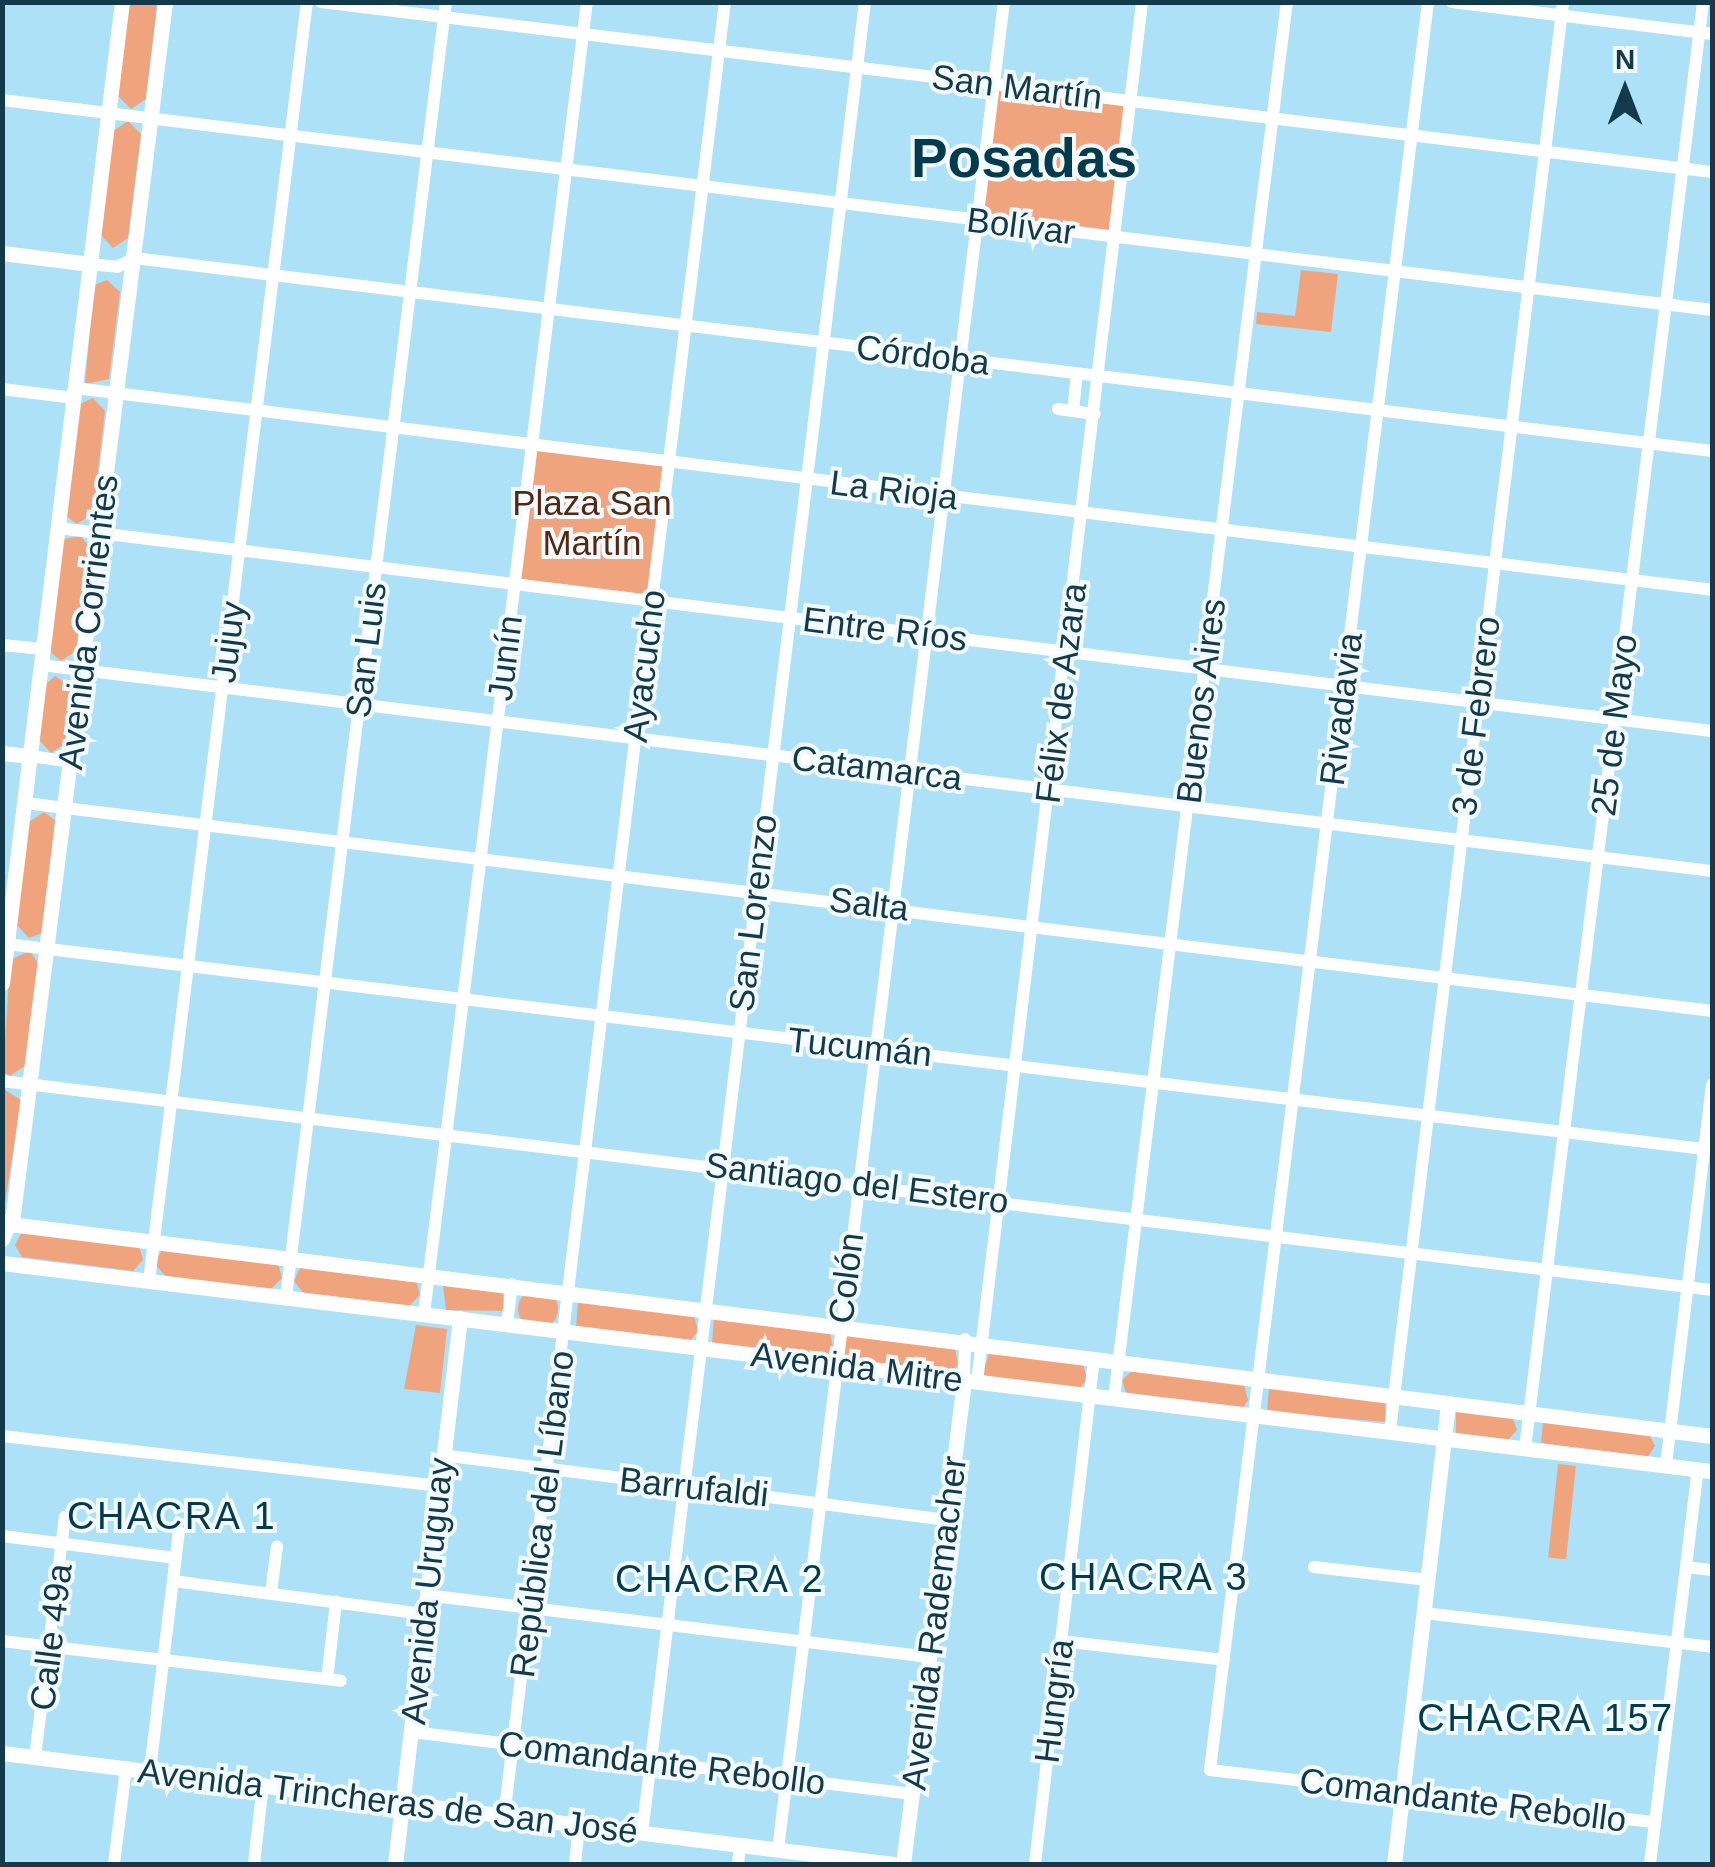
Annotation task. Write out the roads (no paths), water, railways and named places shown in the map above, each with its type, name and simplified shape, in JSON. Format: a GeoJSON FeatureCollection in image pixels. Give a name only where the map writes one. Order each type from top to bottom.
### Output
{"type":"FeatureCollection","features":[{"type":"Feature","properties":{"kind":"main road","name":"Avenida Corrientes"},"geometry":{"type":"LineString","coordinates":[[2,982],[8,944],[11,849],[24,803],[122,2]]}},
{"type":"Feature","properties":{"kind":"main road","name":"Avenida Corrientes"},"geometry":{"type":"LineString","coordinates":[[2,1239],[30,1080],[165,2]]}},
{"type":"Feature","properties":{"kind":"main road"},"geometry":{"type":"LineString","coordinates":[[2,253],[90,264]]}},
{"type":"Feature","properties":{"kind":"main road"},"geometry":{"type":"LineString","coordinates":[[2,753],[30,756]]}},
{"type":"Feature","properties":{"kind":"main road","name":"Avenida Mitre"},"geometry":{"type":"LineString","coordinates":[[7,1222],[708,1305],[1094,1359],[1712,1436]]}},
{"type":"Feature","properties":{"kind":"main road","name":"Avenida Mitre"},"geometry":{"type":"LineString","coordinates":[[2,1263],[1705,1470]]}},
{"type":"Feature","properties":{"kind":"main road","name":"Avenida Uruguay"},"geometry":{"type":"LineString","coordinates":[[394,1864],[460,1318]]}},
{"type":"Feature","properties":{"kind":"main road","name":"Avenida Rademacher"},"geometry":{"type":"LineString","coordinates":[[904,1864],[946,1520],[970,1382]]}},
{"type":"Feature","properties":{"kind":"main road"},"geometry":{"type":"LineString","coordinates":[[1394,1864],[1448,1403]]}},
{"type":"Feature","properties":{"kind":"main road","name":"Avenida Trincheras de San José"},"geometry":{"type":"LineString","coordinates":[[2,1753],[893,1864]]}},
{"type":"Feature","properties":{"kind":"street","name":"Jujuy"},"geometry":{"type":"LineString","coordinates":[[149,1281],[308,2]]}},
{"type":"Feature","properties":{"kind":"street","name":"San Martín"},"geometry":{"type":"LineString","coordinates":[[321,2],[446,10],[583,35],[1712,172]]}},
{"type":"Feature","properties":{"kind":"street","name":"Junín"},"geometry":{"type":"LineString","coordinates":[[424,1314],[587,2]]}},
{"type":"Feature","properties":{"kind":"street","name":"Ayacucho"},"geometry":{"type":"LineString","coordinates":[[564,1330],[725,2]]}},
{"type":"Feature","properties":{"kind":"street","name":"San Lorenzo"},"geometry":{"type":"LineString","coordinates":[[642,1834],[865,2]]}},
{"type":"Feature","properties":{"kind":"street","name":"Colón"},"geometry":{"type":"LineString","coordinates":[[778,1850],[808,1640],[835,1363],[1004,2]]}},
{"type":"Feature","properties":{"kind":"street","name":"Félix de Azara"},"geometry":{"type":"LineString","coordinates":[[970,1382],[984,1342],[1142,2]]}},
{"type":"Feature","properties":{"kind":"street","name":"Buenos Aires"},"geometry":{"type":"LineString","coordinates":[[1114,1398],[1286,2]]}},
{"type":"Feature","properties":{"kind":"street","name":"Rivadavia"},"geometry":{"type":"LineString","coordinates":[[1210,1770],[1428,2]]}},
{"type":"Feature","properties":{"kind":"street"},"geometry":{"type":"LineString","coordinates":[[1452,2],[1562,9],[1706,34]]}},
{"type":"Feature","properties":{"kind":"street","name":"25 de Mayo"},"geometry":{"type":"LineString","coordinates":[[1524,1448],[1682,168],[1706,34],[1703,2]]}},
{"type":"Feature","properties":{"kind":"street","name":"3 de Febrero"},"geometry":{"type":"LineString","coordinates":[[1390,1430],[1562,9]]}},
{"type":"Feature","properties":{"kind":"street","name":"San Luis"},"geometry":{"type":"LineString","coordinates":[[286,1297],[446,10]]}},
{"type":"Feature","properties":{"kind":"street","name":"Bolívar"},"geometry":{"type":"LineString","coordinates":[[2,100],[1712,310]]}},
{"type":"Feature","properties":{"kind":"street","name":"Córdoba"},"geometry":{"type":"LineString","coordinates":[[90,264],[117,268],[134,258],[1712,451]]}},
{"type":"Feature","properties":{"kind":"street"},"geometry":{"type":"LineString","coordinates":[[1077,374],[1065,410],[1095,414]]}},
{"type":"Feature","properties":{"kind":"street","name":"La Rioja"},"geometry":{"type":"LineString","coordinates":[[2,389],[117,393],[1712,590]]}},
{"type":"Feature","properties":{"kind":"street","name":"Entre Ríos"},"geometry":{"type":"LineString","coordinates":[[58,528],[1712,731]]}},
{"type":"Feature","properties":{"kind":"street","name":"Catamarca"},"geometry":{"type":"LineString","coordinates":[[2,645],[82,670],[1712,871]]}},
{"type":"Feature","properties":{"kind":"street"},"geometry":{"type":"LineString","coordinates":[[30,756],[71,762]]}},
{"type":"Feature","properties":{"kind":"street","name":"Salta"},"geometry":{"type":"LineString","coordinates":[[24,803],[482,860],[756,889],[1712,1011]]}},
{"type":"Feature","properties":{"kind":"street","name":"Tucumán"},"geometry":{"type":"LineString","coordinates":[[8,944],[738,1034],[1016,1063],[1709,1150]]}},
{"type":"Feature","properties":{"kind":"street","name":"Santiago del Estero"},"geometry":{"type":"LineString","coordinates":[[2,1080],[30,1080],[308,1118],[1712,1290]]}},
{"type":"Feature","properties":{"kind":"street"},"geometry":{"type":"LineString","coordinates":[[1666,1465],[1709,1150],[1712,1086]]}},
{"type":"Feature","properties":{"kind":"street"},"geometry":{"type":"LineString","coordinates":[[507,1324],[512,1284]]}},
{"type":"Feature","properties":{"kind":"street","name":"República del Líbano"},"geometry":{"type":"LineString","coordinates":[[504,1816],[564,1330]]}},
{"type":"Feature","properties":{"kind":"street"},"geometry":{"type":"LineString","coordinates":[[965,1339],[970,1382]]}},
{"type":"Feature","properties":{"kind":"street","name":"Hungría"},"geometry":{"type":"LineString","coordinates":[[1034,1864],[1094,1359]]}},
{"type":"Feature","properties":{"kind":"street"},"geometry":{"type":"LineString","coordinates":[[2,1436],[438,1486]]}},
{"type":"Feature","properties":{"kind":"street","name":"Barrufaldi"},"geometry":{"type":"LineString","coordinates":[[442,1455],[946,1520]]}},
{"type":"Feature","properties":{"kind":"street"},"geometry":{"type":"LineString","coordinates":[[1650,1864],[1686,1566],[1705,1470]]}},
{"type":"Feature","properties":{"kind":"street","name":"Calle 49a"},"geometry":{"type":"LineString","coordinates":[[35,1757],[65,1517]]}},
{"type":"Feature","properties":{"kind":"street"},"geometry":{"type":"LineString","coordinates":[[150,1770],[179,1532]]}},
{"type":"Feature","properties":{"kind":"street"},"geometry":{"type":"LineString","coordinates":[[2,1536],[176,1558]]}},
{"type":"Feature","properties":{"kind":"street"},"geometry":{"type":"LineString","coordinates":[[271,1593],[277,1546]]}},
{"type":"Feature","properties":{"kind":"street"},"geometry":{"type":"LineString","coordinates":[[1314,1566],[1428,1580]]}},
{"type":"Feature","properties":{"kind":"street"},"geometry":{"type":"LineString","coordinates":[[1686,1566],[1712,1570]]}},
{"type":"Feature","properties":{"kind":"street"},"geometry":{"type":"LineString","coordinates":[[173,1581],[424,1614]]}},
{"type":"Feature","properties":{"kind":"street"},"geometry":{"type":"LineString","coordinates":[[426,1595],[930,1658]]}},
{"type":"Feature","properties":{"kind":"street"},"geometry":{"type":"LineString","coordinates":[[2,1641],[334,1680],[336,1602]]}},
{"type":"Feature","properties":{"kind":"street"},"geometry":{"type":"LineString","coordinates":[[1424,1613],[1712,1647]]}},
{"type":"Feature","properties":{"kind":"street"},"geometry":{"type":"LineString","coordinates":[[1061,1641],[1224,1660]]}},
{"type":"Feature","properties":{"kind":"street"},"geometry":{"type":"LineString","coordinates":[[1413,1706],[1503,1717]]}},
{"type":"Feature","properties":{"kind":"street","name":"Comandante Rebollo"},"geometry":{"type":"LineString","coordinates":[[412,1732],[912,1794]]}},
{"type":"Feature","properties":{"kind":"street"},"geometry":{"type":"LineString","coordinates":[[114,1864],[126,1767]]}},
{"type":"Feature","properties":{"kind":"street","name":"Comandante Rebollo"},"geometry":{"type":"LineString","coordinates":[[1210,1770],[1655,1822]]}},
{"type":"Feature","properties":{"kind":"street"},"geometry":{"type":"LineString","coordinates":[[254,1864],[264,1784]]}},
{"type":"Feature","properties":{"kind":"street"},"geometry":{"type":"LineString","coordinates":[[575,1864],[579,1826]]}},
{"type":"Feature","properties":{"kind":"street"},"geometry":{"type":"LineString","coordinates":[[738,1864],[740,1846]]}},
{"type":"Feature","properties":{"kind":"district","name":"Posadas"},"geometry":{"type":"Point","coordinates":[1024,159]}},
{"type":"Feature","properties":{"kind":"district","name":"CHACRA 1"},"geometry":{"type":"Point","coordinates":[172,1517]}},
{"type":"Feature","properties":{"kind":"district","name":"CHACRA 3"},"geometry":{"type":"Point","coordinates":[1144,1578]}},
{"type":"Feature","properties":{"kind":"district","name":"CHACRA 2"},"geometry":{"type":"Point","coordinates":[720,1580]}},
{"type":"Feature","properties":{"kind":"district","name":"CHACRA 157"},"geometry":{"type":"Point","coordinates":[1546,1719]}},
{"type":"Feature","properties":{"kind":"park label","name":"Plaza San Martín"},"geometry":{"type":"Point","coordinates":[592,523]}}]}
